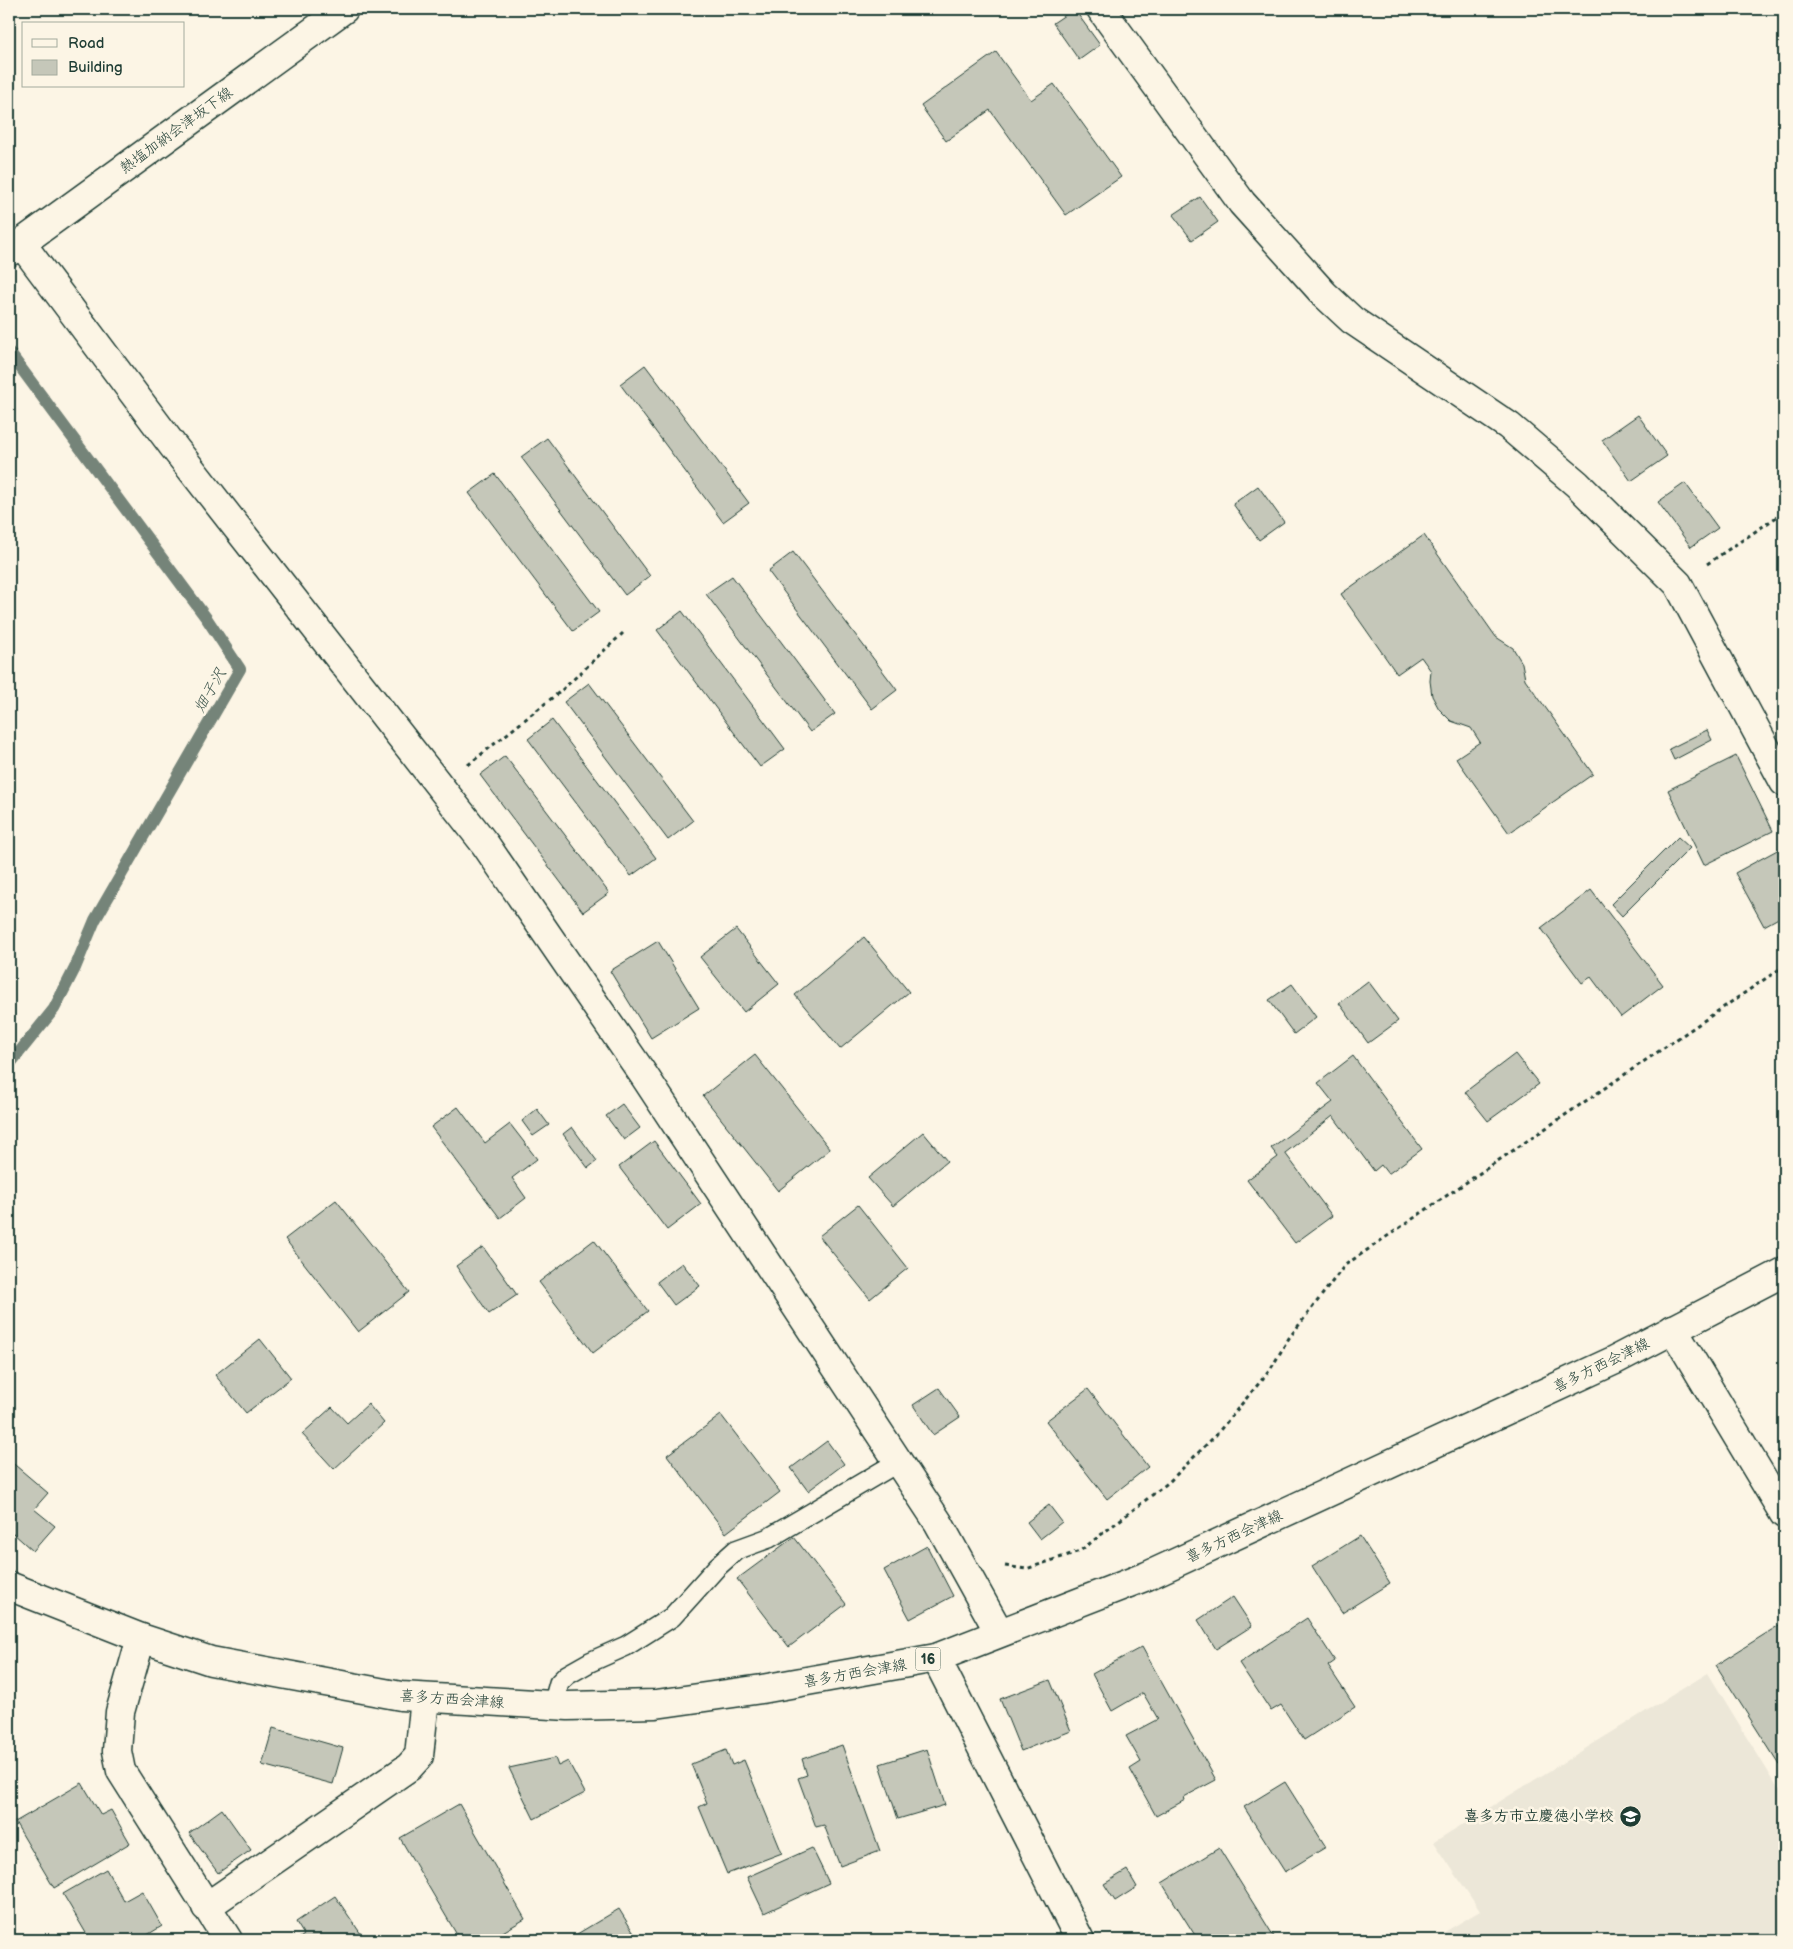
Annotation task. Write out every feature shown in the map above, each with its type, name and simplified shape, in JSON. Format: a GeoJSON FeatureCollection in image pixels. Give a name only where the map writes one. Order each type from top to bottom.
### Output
{"type":"FeatureCollection","features":[{"type":"Feature","properties":{"kind":"street","name":"熱塩加納会津坂下線"},"geometry":{"type":"LineString","coordinates":[[15,248],[344,9]]}},
{"type":"Feature","properties":{"kind":"street"},"geometry":{"type":"LineString","coordinates":[[1101,9],[1242,203],[1324,294],[1352,320],[1509,426],[1577,484],[1678,584],[1784,782]]}},
{"type":"Feature","properties":{"kind":"street"},"geometry":{"type":"LineString","coordinates":[[15,248],[485,844],[640,1070],[938,1522],[999,1632]]}},
{"type":"Feature","properties":{"kind":"street","name":"喜多方西会津線"},"geometry":{"type":"LineString","coordinates":[[9,1586],[141,1638],[211,1661],[356,1689],[425,1698],[553,1705],[656,1704],[762,1689],[936,1658],[999,1632],[1148,1576],[1613,1360],[1784,1272]]}},
{"type":"Feature","properties":{"kind":"street"},"geometry":{"type":"LineString","coordinates":[[1673,1329],[1784,1514]]}},
{"type":"Feature","properties":{"kind":"street"},"geometry":{"type":"LineString","coordinates":[[141,1638],[120,1712],[117,1751],[121,1770],[228,1940]]}},
{"type":"Feature","properties":{"kind":"street"},"geometry":{"type":"LineString","coordinates":[[936,1658],[1080,1940]]}},
{"type":"Feature","properties":{"kind":"street"},"geometry":{"type":"LineString","coordinates":[[206,1907],[409,1767],[419,1756],[425,1698]]}},
{"type":"Feature","properties":{"kind":"lane"},"geometry":{"type":"LineString","coordinates":[[553,1705],[559,1683],[567,1675],[590,1662],[626,1646],[672,1617],[717,1567],[736,1550],[769,1538],[898,1462]]}},
{"type":"Feature","properties":{"kind":"path"},"geometry":{"type":"LineString","coordinates":[[1678,584],[1784,512]]}},
{"type":"Feature","properties":{"kind":"path"},"geometry":{"type":"LineString","coordinates":[[440,787],[562,690],[623,633]]}},
{"type":"Feature","properties":{"kind":"path"},"geometry":{"type":"LineString","coordinates":[[965,1571],[993,1564],[1026,1568],[1080,1551],[1169,1482],[1215,1436],[1270,1370],[1289,1338],[1345,1265],[1784,966]]}},
{"type":"Feature","properties":{"kind":"shaded area","name":"喜多方市立慶徳小学校"},"geometry":{"type":"Polygon","coordinates":[[[1708,1673],[1778,1788],[1784,1790],[1784,1940],[1431,1940],[1480,1911],[1434,1842],[1708,1673]]]}},
{"type":"Feature","properties":{"kind":"building"},"geometry":{"type":"Polygon","coordinates":[[[1074,9],[1100,45],[1079,60],[1053,23],[1074,9]]]}},
{"type":"Feature","properties":{"kind":"building"},"geometry":{"type":"Polygon","coordinates":[[[996,52],[1031,100],[1054,84],[1121,177],[1066,215],[990,110],[946,141],[921,106],[996,52]]]}},
{"type":"Feature","properties":{"kind":"building"},"geometry":{"type":"Polygon","coordinates":[[[1200,197],[1218,222],[1192,240],[1173,215],[1200,197]]]}},
{"type":"Feature","properties":{"kind":"building"},"geometry":{"type":"Polygon","coordinates":[[[645,365],[749,503],[723,522],[620,384],[645,365]]]}},
{"type":"Feature","properties":{"kind":"building"},"geometry":{"type":"Polygon","coordinates":[[[1638,415],[1667,456],[1631,481],[1602,440],[1638,415]]]}},
{"type":"Feature","properties":{"kind":"building"},"geometry":{"type":"Polygon","coordinates":[[[547,438],[650,576],[625,595],[521,457],[547,438]]]}},
{"type":"Feature","properties":{"kind":"building"},"geometry":{"type":"Polygon","coordinates":[[[495,474],[599,612],[573,631],[469,493],[495,474]]]}},
{"type":"Feature","properties":{"kind":"building"},"geometry":{"type":"Polygon","coordinates":[[[1685,483],[1718,528],[1691,547],[1658,502],[1685,483]]]}},
{"type":"Feature","properties":{"kind":"building"},"geometry":{"type":"Polygon","coordinates":[[[1258,486],[1284,522],[1259,540],[1233,504],[1258,486]]]}},
{"type":"Feature","properties":{"kind":"building"},"geometry":{"type":"Polygon","coordinates":[[[1424,535],[1496,637],[1513,648],[1522,663],[1525,679],[1593,774],[1509,833],[1456,758],[1480,742],[1471,728],[1451,721],[1439,709],[1432,696],[1431,671],[1421,657],[1397,674],[1341,594],[1424,535]]]}},
{"type":"Feature","properties":{"kind":"building"},"geometry":{"type":"Polygon","coordinates":[[[793,552],[897,690],[872,709],[768,571],[793,552]]]}},
{"type":"Feature","properties":{"kind":"building"},"geometry":{"type":"Polygon","coordinates":[[[732,576],[835,714],[810,732],[706,594],[732,576]]]}},
{"type":"Feature","properties":{"kind":"building"},"geometry":{"type":"Polygon","coordinates":[[[682,611],[785,749],[760,767],[657,630],[682,611]]]}},
{"type":"Feature","properties":{"kind":"building"},"geometry":{"type":"Polygon","coordinates":[[[589,683],[693,821],[668,840],[564,702],[589,683]]]}},
{"type":"Feature","properties":{"kind":"building"},"geometry":{"type":"Polygon","coordinates":[[[552,720],[656,858],[631,876],[528,739],[552,720]]]}},
{"type":"Feature","properties":{"kind":"building"},"geometry":{"type":"Polygon","coordinates":[[[1707,730],[1712,740],[1674,760],[1669,749],[1707,730]]]}},
{"type":"Feature","properties":{"kind":"building"},"geometry":{"type":"Polygon","coordinates":[[[505,756],[609,893],[583,912],[480,775],[505,756]]]}},
{"type":"Feature","properties":{"kind":"building"},"geometry":{"type":"Polygon","coordinates":[[[1736,756],[1773,831],[1704,865],[1668,790],[1736,756]]]}},
{"type":"Feature","properties":{"kind":"building"},"geometry":{"type":"Polygon","coordinates":[[[1678,837],[1690,848],[1622,916],[1611,904],[1678,837]]]}},
{"type":"Feature","properties":{"kind":"building"},"geometry":{"type":"Polygon","coordinates":[[[1781,848],[1784,853],[1784,915],[1764,926],[1735,873],[1781,848]]]}},
{"type":"Feature","properties":{"kind":"building"},"geometry":{"type":"Polygon","coordinates":[[[1591,890],[1663,985],[1621,1017],[1591,977],[1582,983],[1541,928],[1591,890]]]}},
{"type":"Feature","properties":{"kind":"building"},"geometry":{"type":"Polygon","coordinates":[[[736,929],[779,984],[744,1012],[700,957],[736,929]]]}},
{"type":"Feature","properties":{"kind":"building"},"geometry":{"type":"Polygon","coordinates":[[[864,937],[909,992],[840,1049],[795,995],[864,937]]]}},
{"type":"Feature","properties":{"kind":"building"},"geometry":{"type":"Polygon","coordinates":[[[658,941],[699,1008],[651,1038],[610,971],[658,941]]]}},
{"type":"Feature","properties":{"kind":"building"},"geometry":{"type":"Polygon","coordinates":[[[1368,981],[1398,1021],[1368,1043],[1339,1003],[1368,981]]]}},
{"type":"Feature","properties":{"kind":"building"},"geometry":{"type":"Polygon","coordinates":[[[1292,984],[1316,1017],[1294,1034],[1269,1000],[1292,984]]]}},
{"type":"Feature","properties":{"kind":"building"},"geometry":{"type":"Polygon","coordinates":[[[1515,1054],[1539,1084],[1488,1121],[1465,1092],[1515,1054]]]}},
{"type":"Feature","properties":{"kind":"building"},"geometry":{"type":"Polygon","coordinates":[[[755,1055],[830,1149],[778,1191],[703,1096],[755,1055]]]}},
{"type":"Feature","properties":{"kind":"building"},"geometry":{"type":"Polygon","coordinates":[[[1353,1056],[1422,1149],[1388,1174],[1381,1165],[1374,1171],[1333,1116],[1285,1153],[1332,1216],[1295,1243],[1247,1180],[1278,1157],[1271,1148],[1333,1102],[1318,1083],[1353,1056]]]}},
{"type":"Feature","properties":{"kind":"building"},"geometry":{"type":"Polygon","coordinates":[[[622,1104],[640,1128],[624,1140],[606,1116],[622,1104]]]}},
{"type":"Feature","properties":{"kind":"building"},"geometry":{"type":"Polygon","coordinates":[[[458,1107],[485,1143],[510,1124],[537,1159],[512,1178],[526,1198],[500,1218],[431,1127],[458,1107]]]}},
{"type":"Feature","properties":{"kind":"building"},"geometry":{"type":"Polygon","coordinates":[[[537,1109],[549,1125],[533,1136],[522,1121],[537,1109]]]}},
{"type":"Feature","properties":{"kind":"building"},"geometry":{"type":"Polygon","coordinates":[[[572,1127],[597,1161],[588,1168],[563,1134],[572,1127]]]}},
{"type":"Feature","properties":{"kind":"building"},"geometry":{"type":"Polygon","coordinates":[[[923,1132],[947,1161],[893,1206],[868,1178],[923,1132]]]}},
{"type":"Feature","properties":{"kind":"building"},"geometry":{"type":"Polygon","coordinates":[[[654,1141],[701,1204],[667,1230],[619,1167],[654,1141]]]}},
{"type":"Feature","properties":{"kind":"building"},"geometry":{"type":"Polygon","coordinates":[[[336,1200],[409,1292],[358,1332],[285,1239],[336,1200]]]}},
{"type":"Feature","properties":{"kind":"building"},"geometry":{"type":"Polygon","coordinates":[[[858,1205],[908,1268],[870,1299],[819,1236],[858,1205]]]}},
{"type":"Feature","properties":{"kind":"building"},"geometry":{"type":"Polygon","coordinates":[[[594,1240],[648,1311],[593,1353],[539,1282],[594,1240]]]}},
{"type":"Feature","properties":{"kind":"building"},"geometry":{"type":"Polygon","coordinates":[[[483,1247],[517,1295],[489,1314],[456,1266],[483,1247]]]}},
{"type":"Feature","properties":{"kind":"building"},"geometry":{"type":"Polygon","coordinates":[[[682,1263],[700,1286],[674,1305],[657,1282],[682,1263]]]}},
{"type":"Feature","properties":{"kind":"building"},"geometry":{"type":"Polygon","coordinates":[[[260,1339],[291,1378],[246,1413],[215,1375],[260,1339]]]}},
{"type":"Feature","properties":{"kind":"building"},"geometry":{"type":"Polygon","coordinates":[[[939,1388],[960,1417],[933,1435],[913,1405],[939,1388]]]}},
{"type":"Feature","properties":{"kind":"building"},"geometry":{"type":"Polygon","coordinates":[[[1088,1389],[1148,1467],[1107,1499],[1046,1421],[1088,1389]]]}},
{"type":"Feature","properties":{"kind":"building"},"geometry":{"type":"Polygon","coordinates":[[[368,1404],[384,1423],[334,1469],[302,1434],[332,1407],[347,1423],[368,1404]]]}},
{"type":"Feature","properties":{"kind":"building"},"geometry":{"type":"Polygon","coordinates":[[[721,1415],[780,1492],[726,1533],[667,1455],[721,1415]]]}},
{"type":"Feature","properties":{"kind":"building"},"geometry":{"type":"Polygon","coordinates":[[[827,1441],[844,1464],[808,1491],[791,1468],[827,1441]]]}},
{"type":"Feature","properties":{"kind":"building"},"geometry":{"type":"Polygon","coordinates":[[[9,1460],[48,1493],[34,1509],[55,1526],[33,1551],[13,1533],[9,1538],[9,1460]]]}},
{"type":"Feature","properties":{"kind":"building"},"geometry":{"type":"Polygon","coordinates":[[[1049,1505],[1062,1522],[1040,1539],[1027,1522],[1049,1505]]]}},
{"type":"Feature","properties":{"kind":"building"},"geometry":{"type":"Polygon","coordinates":[[[1360,1536],[1390,1583],[1342,1613],[1312,1566],[1360,1536]]]}},
{"type":"Feature","properties":{"kind":"building"},"geometry":{"type":"Polygon","coordinates":[[[794,1537],[846,1604],[789,1647],[737,1579],[794,1537]]]}},
{"type":"Feature","properties":{"kind":"building"},"geometry":{"type":"Polygon","coordinates":[[[927,1546],[953,1596],[910,1619],[884,1570],[927,1546]]]}},
{"type":"Feature","properties":{"kind":"building"},"geometry":{"type":"Polygon","coordinates":[[[1233,1597],[1252,1626],[1216,1649],[1198,1620],[1233,1597]]]}},
{"type":"Feature","properties":{"kind":"building"},"geometry":{"type":"Polygon","coordinates":[[[1307,1618],[1335,1661],[1328,1666],[1355,1707],[1304,1740],[1281,1705],[1271,1711],[1239,1663],[1307,1618]]]}},
{"type":"Feature","properties":{"kind":"building"},"geometry":{"type":"Polygon","coordinates":[[[1781,1624],[1784,1628],[1784,1772],[1716,1665],[1781,1624]]]}},
{"type":"Feature","properties":{"kind":"building"},"geometry":{"type":"Polygon","coordinates":[[[1142,1647],[1216,1780],[1184,1797],[1185,1800],[1156,1816],[1130,1769],[1141,1762],[1126,1736],[1158,1719],[1143,1693],[1112,1711],[1092,1674],[1142,1647]]]}},
{"type":"Feature","properties":{"kind":"building"},"geometry":{"type":"Polygon","coordinates":[[[1050,1680],[1071,1731],[1021,1751],[1000,1699],[1050,1680]]]}},
{"type":"Feature","properties":{"kind":"building"},"geometry":{"type":"Polygon","coordinates":[[[273,1728],[343,1748],[333,1784],[262,1765],[273,1728]]]}},
{"type":"Feature","properties":{"kind":"building"},"geometry":{"type":"Polygon","coordinates":[[[842,1745],[880,1851],[840,1866],[824,1825],[816,1827],[798,1778],[807,1775],[802,1759],[842,1745]]]}},
{"type":"Feature","properties":{"kind":"building"},"geometry":{"type":"Polygon","coordinates":[[[927,1749],[945,1805],[898,1819],[880,1764],[927,1749]]]}},
{"type":"Feature","properties":{"kind":"building"},"geometry":{"type":"Polygon","coordinates":[[[726,1750],[732,1765],[744,1760],[782,1853],[727,1874],[699,1807],[707,1803],[691,1764],[726,1750]]]}},
{"type":"Feature","properties":{"kind":"building"},"geometry":{"type":"Polygon","coordinates":[[[555,1758],[558,1766],[568,1761],[585,1793],[534,1819],[509,1768],[555,1758]]]}},
{"type":"Feature","properties":{"kind":"building"},"geometry":{"type":"Polygon","coordinates":[[[1285,1782],[1326,1847],[1285,1872],[1244,1807],[1285,1782]]]}},
{"type":"Feature","properties":{"kind":"building"},"geometry":{"type":"Polygon","coordinates":[[[82,1783],[101,1815],[111,1810],[130,1843],[54,1888],[15,1822],[82,1783]]]}},
{"type":"Feature","properties":{"kind":"building"},"geometry":{"type":"Polygon","coordinates":[[[459,1804],[525,1919],[489,1940],[460,1940],[400,1838],[459,1804]]]}},
{"type":"Feature","properties":{"kind":"building"},"geometry":{"type":"Polygon","coordinates":[[[222,1809],[251,1850],[218,1873],[189,1833],[222,1809]]]}},
{"type":"Feature","properties":{"kind":"building"},"geometry":{"type":"Polygon","coordinates":[[[812,1848],[829,1883],[764,1913],[747,1877],[812,1848]]]}},
{"type":"Feature","properties":{"kind":"building"},"geometry":{"type":"Polygon","coordinates":[[[1219,1848],[1276,1940],[1198,1940],[1162,1883],[1219,1848]]]}},
{"type":"Feature","properties":{"kind":"building"},"geometry":{"type":"Polygon","coordinates":[[[106,1869],[124,1901],[142,1891],[162,1926],[139,1940],[90,1940],[63,1894],[106,1869]]]}},
{"type":"Feature","properties":{"kind":"building"},"geometry":{"type":"Polygon","coordinates":[[[1127,1870],[1137,1887],[1115,1901],[1104,1884],[1127,1870]]]}},
{"type":"Feature","properties":{"kind":"building"},"geometry":{"type":"Polygon","coordinates":[[[335,1896],[365,1940],[297,1940],[304,1935],[296,1922],[335,1896]]]}},
{"type":"Feature","properties":{"kind":"building"},"geometry":{"type":"Polygon","coordinates":[[[619,1909],[638,1940],[567,1940],[619,1909]]]}},
{"type":"Feature","properties":{"kind":"waterway","name":"畑子沢"},"geometry":{"type":"LineString","coordinates":[[9,352],[207,619],[240,669],[95,920],[75,968],[54,1009],[9,1065]]}},
{"type":"Feature","properties":{"kind":"place","name":"喜多方市立慶徳小学校"},"geometry":{"type":"Point","coordinates":[1630,1816]}}]}
